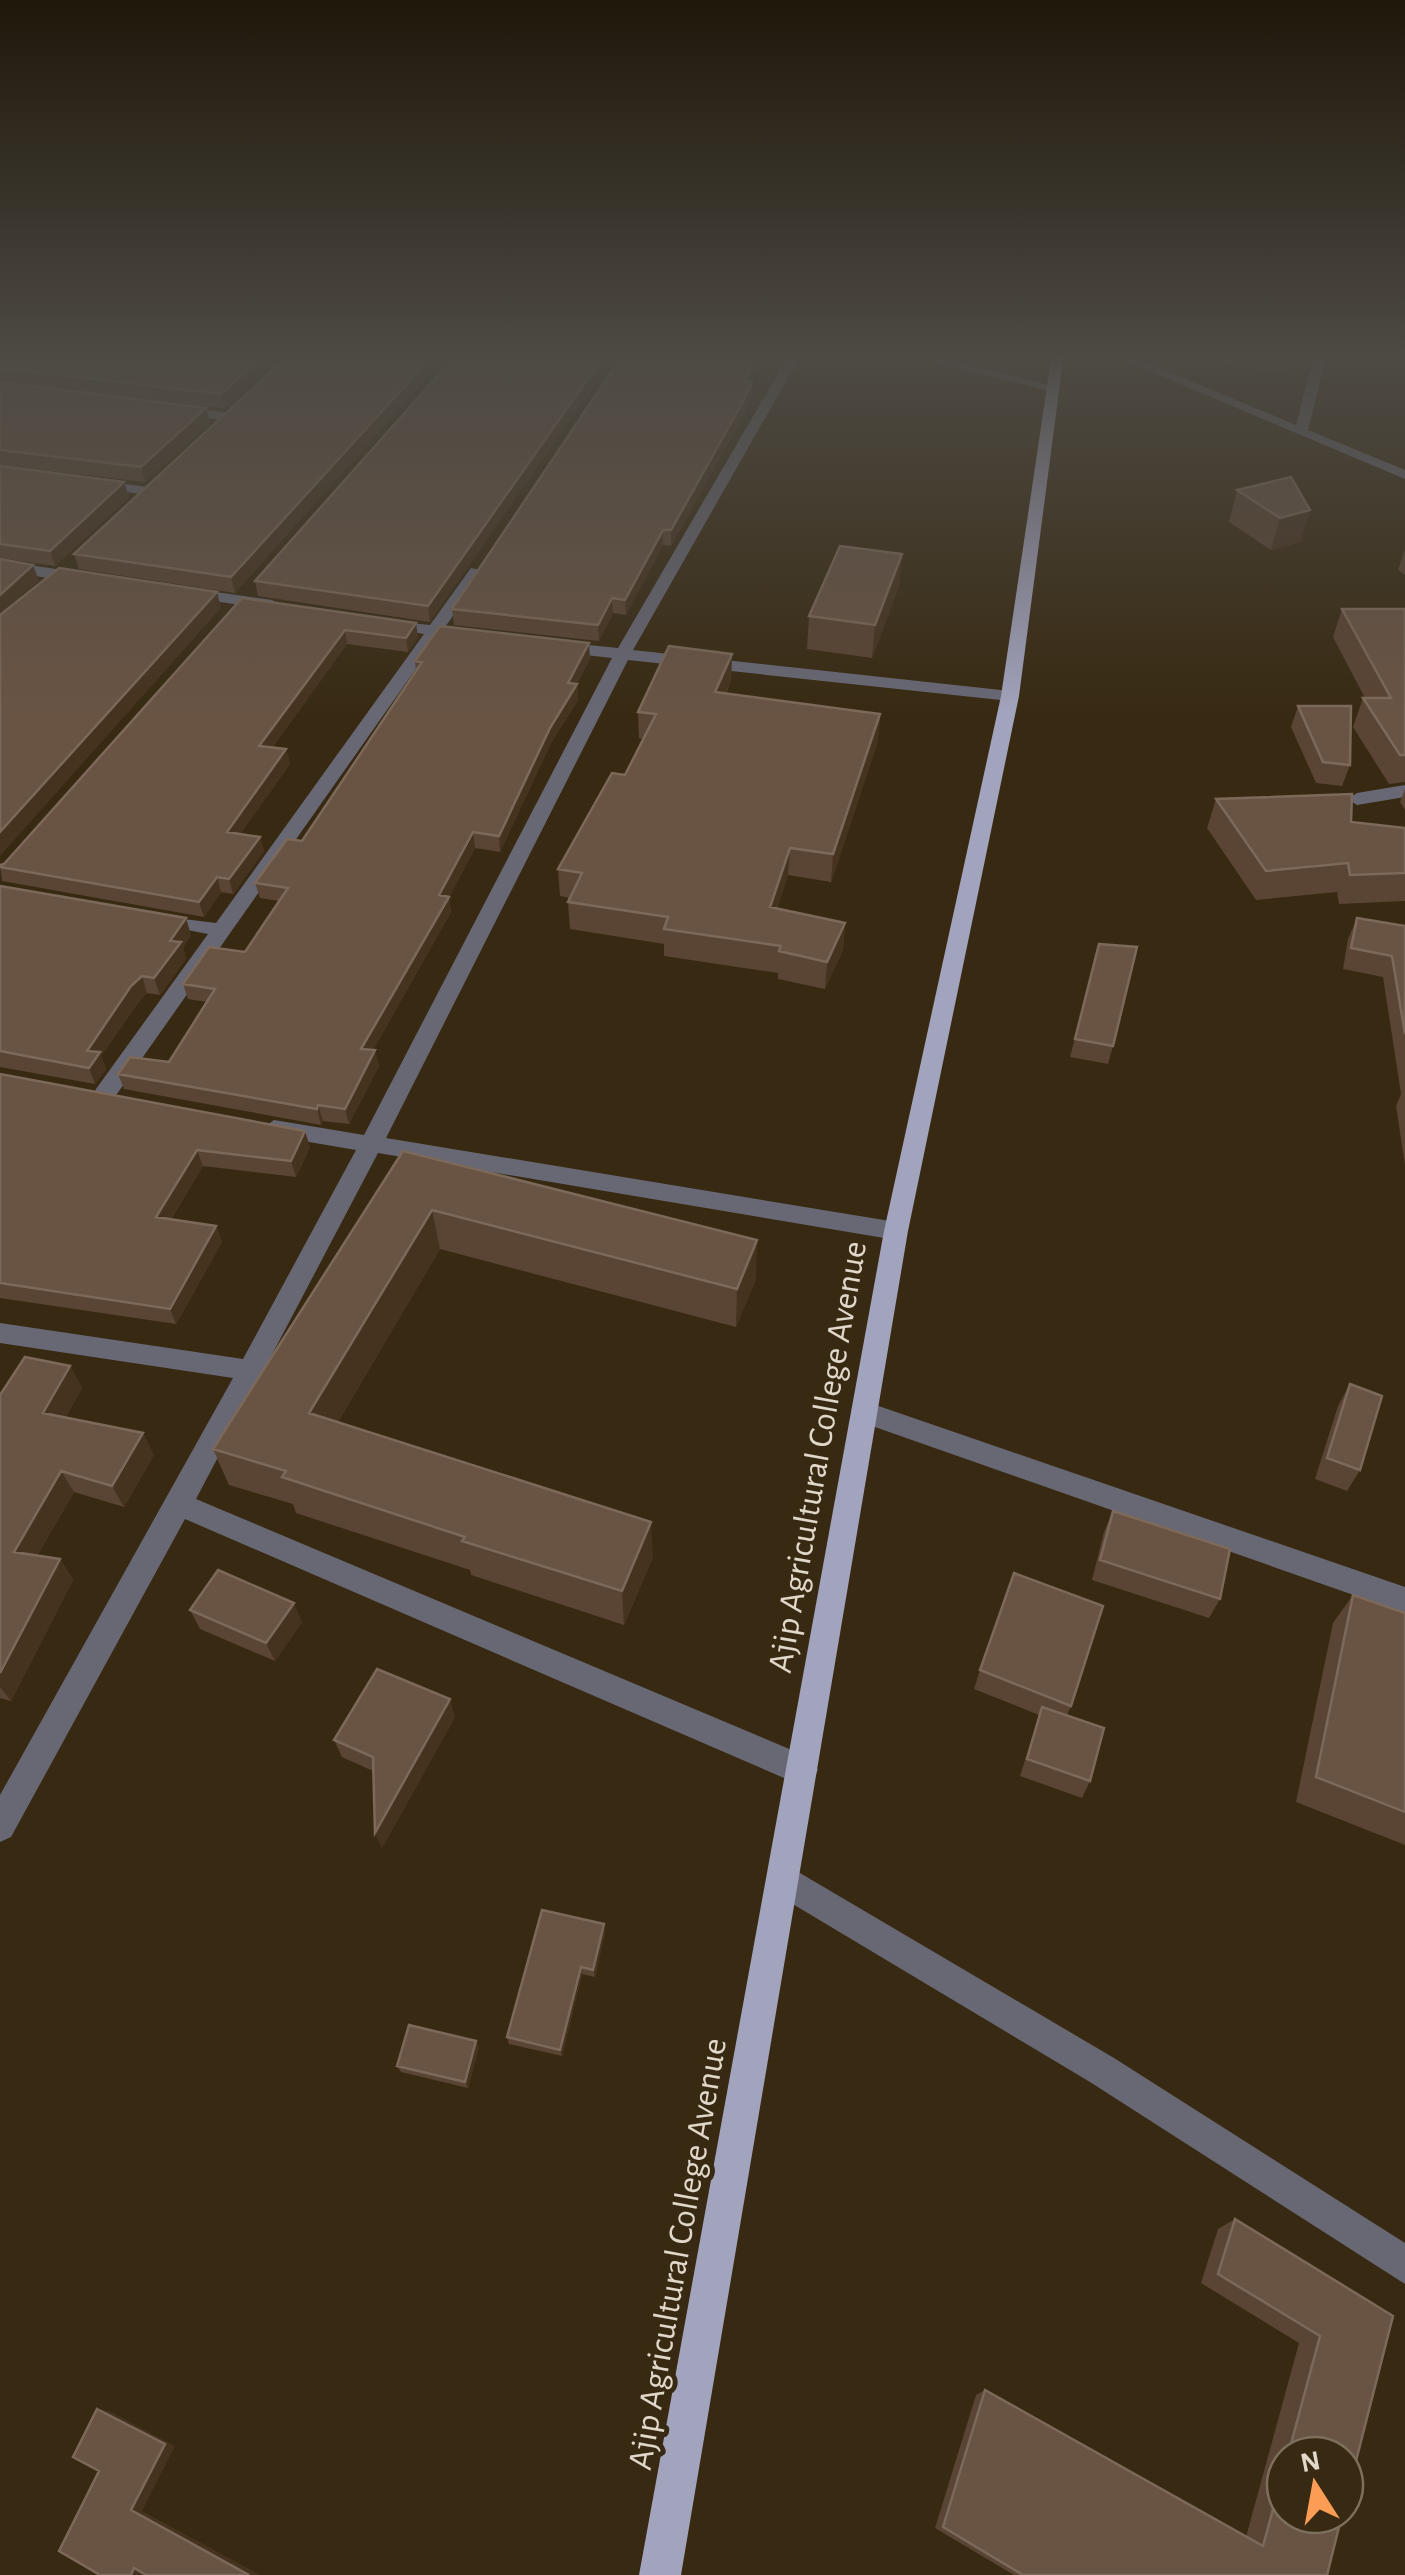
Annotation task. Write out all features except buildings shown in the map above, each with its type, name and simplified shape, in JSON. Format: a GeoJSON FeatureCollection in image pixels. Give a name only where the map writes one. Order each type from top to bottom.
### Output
{"type":"FeatureCollection","features":[{"type":"Feature","properties":{"kind":"main road","name":"Ajip Agricultural College Avenue"},"geometry":{"type":"LineString","coordinates":[[660,2575],[896,1230],[1010,696],[1042,473]]}},
{"type":"Feature","properties":{"kind":"street"},"geometry":{"type":"LineString","coordinates":[[0,1826],[179,1504],[370,1146],[622,654],[727,473]]}},
{"type":"Feature","properties":{"kind":"street"},"geometry":{"type":"LineString","coordinates":[[136,503],[162,479]]}},
{"type":"Feature","properties":{"kind":"street"},"geometry":{"type":"LineString","coordinates":[[74,482],[148,491]]}},
{"type":"Feature","properties":{"kind":"street"},"geometry":{"type":"LineString","coordinates":[[105,1096],[492,550]]}},
{"type":"Feature","properties":{"kind":"street"},"geometry":{"type":"LineString","coordinates":[[0,566],[95,580]]}},
{"type":"Feature","properties":{"kind":"street"},"geometry":{"type":"LineString","coordinates":[[230,615],[255,586]]}},
{"type":"Feature","properties":{"kind":"street"},"geometry":{"type":"LineString","coordinates":[[169,590],[281,607]]}},
{"type":"Feature","properties":{"kind":"street"},"geometry":{"type":"LineString","coordinates":[[358,619],[492,638]]}},
{"type":"Feature","properties":{"kind":"street"},"geometry":{"type":"LineString","coordinates":[[548,645],[1010,696]]}},
{"type":"Feature","properties":{"kind":"street"},"geometry":{"type":"LineString","coordinates":[[1357,799],[1405,792]]}},
{"type":"Feature","properties":{"kind":"street"},"geometry":{"type":"LineString","coordinates":[[130,914],[222,930]]}},
{"type":"Feature","properties":{"kind":"street"},"geometry":{"type":"LineString","coordinates":[[256,1124],[370,1146],[896,1230]]}},
{"type":"Feature","properties":{"kind":"street"},"geometry":{"type":"LineString","coordinates":[[0,1333],[248,1370]]}},
{"type":"Feature","properties":{"kind":"street"},"geometry":{"type":"LineString","coordinates":[[864,1412],[1405,1600]]}},
{"type":"Feature","properties":{"kind":"street"},"geometry":{"type":"LineString","coordinates":[[179,1504],[802,1770]]}},
{"type":"Feature","properties":{"kind":"street"},"geometry":{"type":"LineString","coordinates":[[783,1879],[1102,2070],[1405,2265]]}}]}
